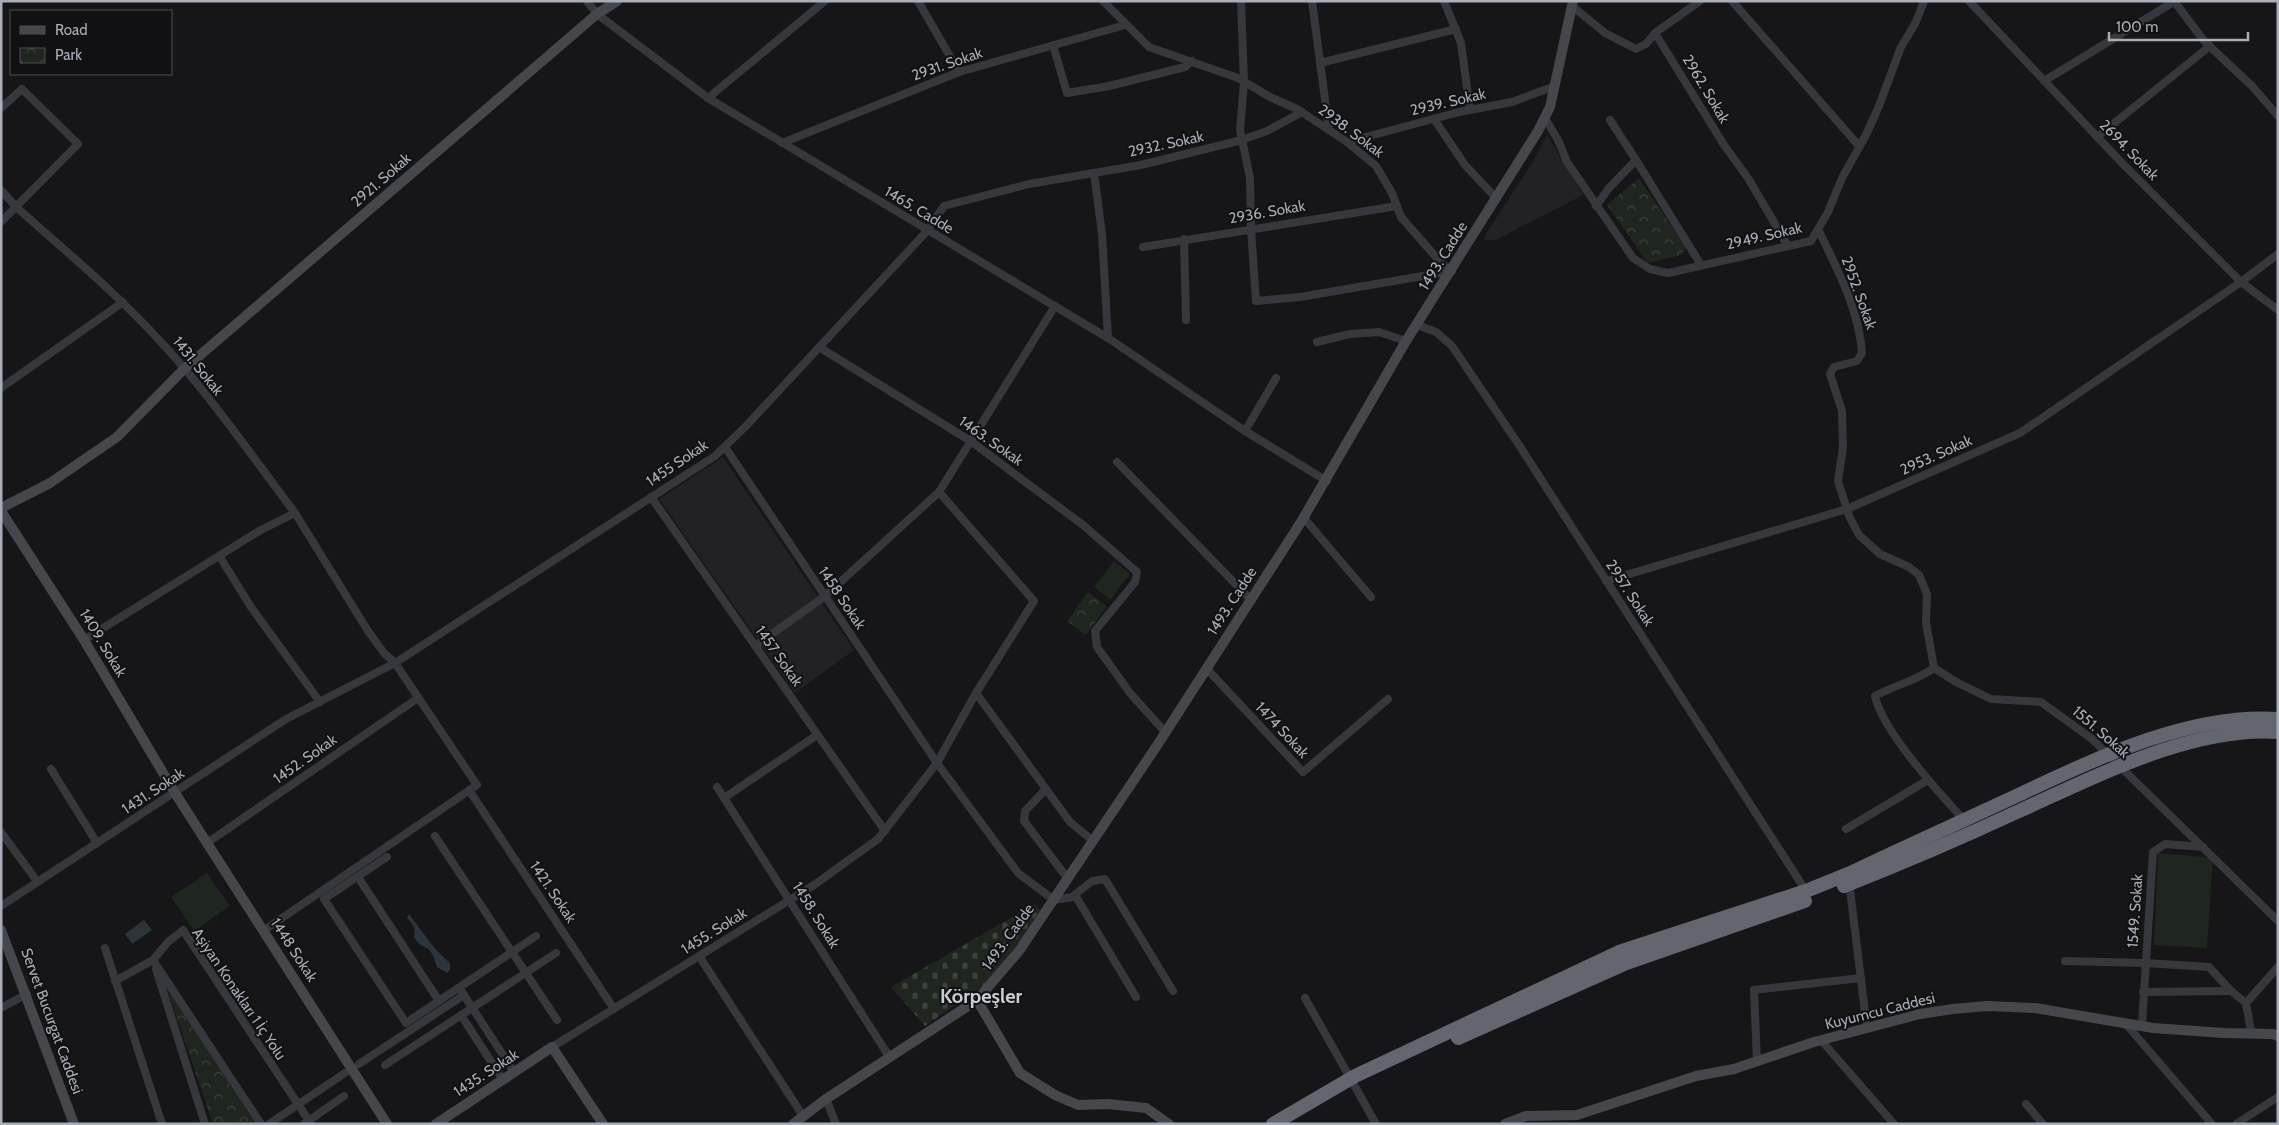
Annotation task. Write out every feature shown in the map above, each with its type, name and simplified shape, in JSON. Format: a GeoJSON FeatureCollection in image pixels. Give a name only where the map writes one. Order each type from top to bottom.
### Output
{"type":"FeatureCollection","features":[{"type":"Feature","properties":{"kind":"highway"},"geometry":{"type":"LineString","coordinates":[[1273,1124],[1352,1081],[1619,952],[1806,891],[1849,879],[1964,820],[2106,754],[2198,726],[2262,718],[2278,719]]}},
{"type":"Feature","properties":{"kind":"highway"},"geometry":{"type":"LineString","coordinates":[[1288,1124],[1352,1081],[1624,964],[1980,829],[2118,766],[2204,739],[2262,731],[2278,732]]}},
{"type":"Feature","properties":{"kind":"street","name":"1465. Cadde"},"geometry":{"type":"LineString","coordinates":[[587,1],[597,14],[708,98],[1108,338],[1245,431],[1327,481]]}},
{"type":"Feature","properties":{"kind":"street","name":"2921. Sokak"},"geometry":{"type":"LineString","coordinates":[[1,509],[50,483],[117,437],[184,369],[597,14],[617,1]]}},
{"type":"Feature","properties":{"kind":"street"},"geometry":{"type":"LineString","coordinates":[[708,98],[825,1]]}},
{"type":"Feature","properties":{"kind":"street"},"geometry":{"type":"LineString","coordinates":[[918,1],[959,72]]}},
{"type":"Feature","properties":{"kind":"street","name":"2938. Sokak"},"geometry":{"type":"LineString","coordinates":[[1103,1],[1125,25],[1149,46],[1244,82],[1302,112],[1347,142],[1376,166],[1401,217],[1442,264],[1452,271]]}},
{"type":"Feature","properties":{"kind":"street"},"geometry":{"type":"LineString","coordinates":[[1241,1],[1244,82],[1240,130],[1250,178],[1256,301],[1300,297],[1452,271]]}},
{"type":"Feature","properties":{"kind":"street"},"geometry":{"type":"LineString","coordinates":[[1312,1],[1329,130]]}},
{"type":"Feature","properties":{"kind":"street"},"geometry":{"type":"LineString","coordinates":[[1444,1],[1461,43],[1470,110]]}},
{"type":"Feature","properties":{"kind":"street"},"geometry":{"type":"LineString","coordinates":[[1573,4],[1605,33],[1636,49],[1646,44],[1655,33],[1700,1]]}},
{"type":"Feature","properties":{"kind":"street"},"geometry":{"type":"LineString","coordinates":[[1732,1],[1860,146]]}},
{"type":"Feature","properties":{"kind":"street","name":"2949. Sokak"},"geometry":{"type":"LineString","coordinates":[[1545,118],[1559,142],[1567,162],[1596,206],[1633,258],[1650,269],[1668,273],[1811,240],[1879,106],[1900,47],[1916,22],[1924,1]]}},
{"type":"Feature","properties":{"kind":"street","name":"2694. Sokak"},"geometry":{"type":"LineString","coordinates":[[1969,1],[2097,136],[2241,282],[2278,310]]}},
{"type":"Feature","properties":{"kind":"street"},"geometry":{"type":"LineString","coordinates":[[2044,81],[2174,1],[2210,46],[2252,86],[2278,116]]}},
{"type":"Feature","properties":{"kind":"street","name":"1493. Cadde"},"geometry":{"type":"LineString","coordinates":[[793,1124],[826,1099],[977,1000],[1019,951],[1166,733],[1304,518],[1406,342],[1497,199],[1545,118],[1573,4]]}},
{"type":"Feature","properties":{"kind":"street","name":"2931. Sokak"},"geometry":{"type":"LineString","coordinates":[[782,143],[959,72],[1125,25]]}},
{"type":"Feature","properties":{"kind":"street"},"geometry":{"type":"LineString","coordinates":[[1320,63],[1456,30]]}},
{"type":"Feature","properties":{"kind":"street","name":"2962. Sokak"},"geometry":{"type":"LineString","coordinates":[[1655,33],[1724,145],[1748,178],[1788,246]]}},
{"type":"Feature","properties":{"kind":"street"},"geometry":{"type":"LineString","coordinates":[[1053,45],[1067,93],[1109,86],[1185,67],[1192,61]]}},
{"type":"Feature","properties":{"kind":"street"},"geometry":{"type":"LineString","coordinates":[[2097,136],[2210,46]]}},
{"type":"Feature","properties":{"kind":"street","name":"2939. Sokak"},"geometry":{"type":"LineString","coordinates":[[1347,142],[1470,110],[1512,102],[1554,86]]}},
{"type":"Feature","properties":{"kind":"street"},"geometry":{"type":"LineString","coordinates":[[1,108],[22,90],[78,144],[1,222]]}},
{"type":"Feature","properties":{"kind":"street","name":"2932. Sokak"},"geometry":{"type":"LineString","coordinates":[[927,230],[944,206],[1029,184],[1141,165],[1242,140],[1267,131],[1302,112]]}},
{"type":"Feature","properties":{"kind":"street"},"geometry":{"type":"LineString","coordinates":[[1434,119],[1465,165],[1497,199]]}},
{"type":"Feature","properties":{"kind":"street"},"geometry":{"type":"LineString","coordinates":[[1610,120],[1701,265]]}},
{"type":"Feature","properties":{"kind":"street"},"geometry":{"type":"LineString","coordinates":[[1596,206],[1609,188],[1636,160]]}},
{"type":"Feature","properties":{"kind":"street"},"geometry":{"type":"LineString","coordinates":[[1094,173],[1102,234],[1108,338]]}},
{"type":"Feature","properties":{"kind":"street","name":"1431. Sokak"},"geometry":{"type":"LineString","coordinates":[[1,190],[16,207],[123,302],[184,369],[295,513],[368,630],[384,653],[395,663]]}},
{"type":"Feature","properties":{"kind":"street","name":"2936. Sokak"},"geometry":{"type":"LineString","coordinates":[[1143,247],[1397,206]]}},
{"type":"Feature","properties":{"kind":"street","name":"2952. Sokak"},"geometry":{"type":"LineString","coordinates":[[1818,229],[1851,303],[1861,334],[1862,353],[1857,361],[1834,367],[1830,374],[1842,411],[1843,447],[1838,481],[1858,535],[1880,554],[1909,567],[1919,575],[1926,594],[1926,622],[1934,668]]}},
{"type":"Feature","properties":{"kind":"street","name":"1455 Sokak"},"geometry":{"type":"LineString","coordinates":[[320,702],[395,663],[714,456],[725,447],[927,230]]}},
{"type":"Feature","properties":{"kind":"street"},"geometry":{"type":"LineString","coordinates":[[1184,239],[1186,320]]}},
{"type":"Feature","properties":{"kind":"street","name":"2953. Sokak"},"geometry":{"type":"LineString","coordinates":[[1606,581],[1847,509],[2020,433],[2241,282],[2278,254]]}},
{"type":"Feature","properties":{"kind":"street"},"geometry":{"type":"LineString","coordinates":[[1,388],[123,302]]}},
{"type":"Feature","properties":{"kind":"street"},"geometry":{"type":"LineString","coordinates":[[755,646],[824,596],[939,492],[972,442],[1054,306]]}},
{"type":"Feature","properties":{"kind":"street","name":"2957. Sokak"},"geometry":{"type":"LineString","coordinates":[[1417,325],[1436,332],[1452,346],[1806,891]]}},
{"type":"Feature","properties":{"kind":"street"},"geometry":{"type":"LineString","coordinates":[[1317,342],[1350,334],[1379,332],[1406,342]]}},
{"type":"Feature","properties":{"kind":"street","name":"1463. Sokak"},"geometry":{"type":"LineString","coordinates":[[819,347],[972,442],[1083,524],[1137,572],[1135,582],[1095,631],[1097,647],[1130,693],[1166,733]]}},
{"type":"Feature","properties":{"kind":"street"},"geometry":{"type":"LineString","coordinates":[[1245,431],[1276,378]]}},
{"type":"Feature","properties":{"kind":"street","name":"1458 Sokak"},"geometry":{"type":"LineString","coordinates":[[725,447],[937,763],[1018,873],[1054,900]]}},
{"type":"Feature","properties":{"kind":"street"},"geometry":{"type":"LineString","coordinates":[[1117,462],[1251,600]]}},
{"type":"Feature","properties":{"kind":"street","name":"1455. Sokak"},"geometry":{"type":"LineString","coordinates":[[552,1047],[790,900],[878,839],[937,763],[976,692],[1034,601],[939,492]]}},
{"type":"Feature","properties":{"kind":"street","name":"1457 Sokak"},"geometry":{"type":"LineString","coordinates":[[651,498],[885,831]]}},
{"type":"Feature","properties":{"kind":"street","name":"1409. Sokak"},"geometry":{"type":"LineString","coordinates":[[1,509],[84,640],[175,793]]}},
{"type":"Feature","properties":{"kind":"street"},"geometry":{"type":"LineString","coordinates":[[84,640],[220,557],[258,531],[295,513]]}},
{"type":"Feature","properties":{"kind":"street"},"geometry":{"type":"LineString","coordinates":[[1304,518],[1371,597]]}},
{"type":"Feature","properties":{"kind":"street"},"geometry":{"type":"LineString","coordinates":[[220,557],[251,607],[320,702]]}},
{"type":"Feature","properties":{"kind":"street"},"geometry":{"type":"LineString","coordinates":[[263,931],[477,785],[395,663]]}},
{"type":"Feature","properties":{"kind":"street"},"geometry":{"type":"LineString","coordinates":[[1934,668],[1921,678],[1894,685],[1875,696],[1877,707],[1928,780],[1964,820]]}},
{"type":"Feature","properties":{"kind":"street","name":"1551. Sokak"},"geometry":{"type":"LineString","coordinates":[[1934,668],[1958,683],[1991,699],[2041,702],[2092,739],[2278,921]]}},
{"type":"Feature","properties":{"kind":"street","name":"1474 Sokak"},"geometry":{"type":"LineString","coordinates":[[1206,669],[1303,772],[1388,699]]}},
{"type":"Feature","properties":{"kind":"street"},"geometry":{"type":"LineString","coordinates":[[976,692],[1070,822],[1093,841]]}},
{"type":"Feature","properties":{"kind":"street","name":"1452. Sokak"},"geometry":{"type":"LineString","coordinates":[[207,843],[418,698]]}},
{"type":"Feature","properties":{"kind":"street","name":"1431. Sokak"},"geometry":{"type":"LineString","coordinates":[[1,906],[286,719],[320,702]]}},
{"type":"Feature","properties":{"kind":"street"},"geometry":{"type":"LineString","coordinates":[[724,798],[817,735]]}},
{"type":"Feature","properties":{"kind":"street"},"geometry":{"type":"LineString","coordinates":[[51,769],[97,843]]}},
{"type":"Feature","properties":{"kind":"street"},"geometry":{"type":"LineString","coordinates":[[1846,829],[1928,780]]}},
{"type":"Feature","properties":{"kind":"street","name":"1458. Sokak"},"geometry":{"type":"LineString","coordinates":[[717,787],[890,1058]]}},
{"type":"Feature","properties":{"kind":"street"},"geometry":{"type":"LineString","coordinates":[[1046,789],[1025,811],[1024,821],[1068,879]]}},
{"type":"Feature","properties":{"kind":"street","name":"1421. Sokak"},"geometry":{"type":"LineString","coordinates":[[469,790],[614,1008]]}},
{"type":"Feature","properties":{"kind":"street","name":"1448 Sokak"},"geometry":{"type":"LineString","coordinates":[[175,793],[387,1124]]}},
{"type":"Feature","properties":{"kind":"street"},"geometry":{"type":"LineString","coordinates":[[1,832],[37,881]]}},
{"type":"Feature","properties":{"kind":"street"},"geometry":{"type":"LineString","coordinates":[[435,836],[556,1020]]}},
{"type":"Feature","properties":{"kind":"street","name":"1549. Sokak"},"geometry":{"type":"LineString","coordinates":[[2142,1025],[2152,852],[2165,844],[2203,847]]}},
{"type":"Feature","properties":{"kind":"street"},"geometry":{"type":"LineString","coordinates":[[387,857],[324,899],[406,1023],[536,936]]}},
{"type":"Feature","properties":{"kind":"street"},"geometry":{"type":"LineString","coordinates":[[358,877],[439,1001]]}},
{"type":"Feature","properties":{"kind":"street"},"geometry":{"type":"LineString","coordinates":[[1054,900],[1072,897],[1092,881],[1105,879],[1174,991]]}},
{"type":"Feature","properties":{"kind":"street"},"geometry":{"type":"LineString","coordinates":[[1849,879],[1868,1029]]}},
{"type":"Feature","properties":{"kind":"street"},"geometry":{"type":"LineString","coordinates":[[1075,894],[1136,997]]}},
{"type":"Feature","properties":{"kind":"street","name":"Servet Bucurgat Caddesi"},"geometry":{"type":"LineString","coordinates":[[1,930],[74,1124]]}},
{"type":"Feature","properties":{"kind":"street","name":"Aşiyan Konakları 1 İç Yolu"},"geometry":{"type":"LineString","coordinates":[[115,980],[154,960],[168,942],[182,930],[308,1123],[344,1096]]}},
{"type":"Feature","properties":{"kind":"street"},"geometry":{"type":"LineString","coordinates":[[104,948],[162,1124]]}},
{"type":"Feature","properties":{"kind":"street"},"geometry":{"type":"LineString","coordinates":[[385,1065],[556,953]]}},
{"type":"Feature","properties":{"kind":"street"},"geometry":{"type":"LineString","coordinates":[[699,956],[804,1116]]}},
{"type":"Feature","properties":{"kind":"street"},"geometry":{"type":"LineString","coordinates":[[154,960],[205,1124]]}},
{"type":"Feature","properties":{"kind":"street"},"geometry":{"type":"LineString","coordinates":[[154,960],[261,1124]]}},
{"type":"Feature","properties":{"kind":"street"},"geometry":{"type":"LineString","coordinates":[[2064,961],[2209,967],[2230,991],[2246,1003],[2251,1032]]}},
{"type":"Feature","properties":{"kind":"street"},"geometry":{"type":"LineString","coordinates":[[2246,1003],[2278,966]]}},
{"type":"Feature","properties":{"kind":"street"},"geometry":{"type":"LineString","coordinates":[[1757,1062],[1754,990],[1861,978]]}},
{"type":"Feature","properties":{"kind":"street"},"geometry":{"type":"LineString","coordinates":[[459,988],[514,1072]]}},
{"type":"Feature","properties":{"kind":"street"},"geometry":{"type":"LineString","coordinates":[[2143,992],[2230,991]]}},
{"type":"Feature","properties":{"kind":"street"},"geometry":{"type":"LineString","coordinates":[[1,1008],[26,994]]}},
{"type":"Feature","properties":{"kind":"street"},"geometry":{"type":"LineString","coordinates":[[359,1064],[464,995]]}},
{"type":"Feature","properties":{"kind":"street"},"geometry":{"type":"LineString","coordinates":[[1305,998],[1376,1124]]}},
{"type":"Feature","properties":{"kind":"street"},"geometry":{"type":"LineString","coordinates":[[977,1000],[1020,1073],[1055,1096],[1078,1106],[1108,1104],[1146,1108],[1168,1124]]}},
{"type":"Feature","properties":{"kind":"street","name":"Kuyumcu Caddesi"},"geometry":{"type":"LineString","coordinates":[[1505,1124],[1526,1116],[1577,1115],[1696,1076],[1734,1069],[1821,1040],[1920,1014],[1987,1006],[2034,1008],[2142,1025],[2224,1033],[2251,1032],[2275,1035]]}},
{"type":"Feature","properties":{"kind":"street"},"geometry":{"type":"LineString","coordinates":[[461,1015],[503,1080]]}},
{"type":"Feature","properties":{"kind":"street"},"geometry":{"type":"LineString","coordinates":[[2125,1022],[2212,1124]]}},
{"type":"Feature","properties":{"kind":"street"},"geometry":{"type":"LineString","coordinates":[[1821,1040],[1894,1124]]}},
{"type":"Feature","properties":{"kind":"street"},"geometry":{"type":"LineString","coordinates":[[552,1047],[603,1124]]}},
{"type":"Feature","properties":{"kind":"street","name":"1435. Sokak"},"geometry":{"type":"LineString","coordinates":[[436,1124],[552,1047]]}},
{"type":"Feature","properties":{"kind":"street"},"geometry":{"type":"LineString","coordinates":[[269,1124],[342,1075]]}},
{"type":"Feature","properties":{"kind":"street"},"geometry":{"type":"LineString","coordinates":[[2236,1124],[2278,1097]]}},
{"type":"Feature","properties":{"kind":"street"},"geometry":{"type":"LineString","coordinates":[[826,1099],[836,1124]]}},
{"type":"Feature","properties":{"kind":"street"},"geometry":{"type":"LineString","coordinates":[[2026,1104],[2043,1124]]}},
{"type":"Feature","properties":{"kind":"shaded area"},"geometry":{"type":"Polygon","coordinates":[[[1547,135],[1583,195],[1496,240],[1484,240],[1487,232],[1534,160],[1547,135]]]}},
{"type":"Feature","properties":{"kind":"shaded area"},"geometry":{"type":"Polygon","coordinates":[[[723,457],[854,650],[795,693],[659,499],[723,457]]]}},
{"type":"Feature","properties":{"kind":"shaded area"},"geometry":{"type":"Polygon","coordinates":[[[409,914],[450,963],[450,970],[447,973],[437,967],[432,953],[417,942],[414,937],[414,927],[407,918],[409,914]]]}},
{"type":"Feature","properties":{"kind":"shaded area"},"geometry":{"type":"Polygon","coordinates":[[[144,920],[152,930],[132,944],[125,934],[144,920]]]}},
{"type":"Feature","properties":{"kind":"green space"},"geometry":{"type":"Polygon","coordinates":[[[1639,178],[1686,248],[1681,255],[1648,263],[1607,205],[1639,178]]]}},
{"type":"Feature","properties":{"kind":"green space"},"geometry":{"type":"Polygon","coordinates":[[[1114,561],[1130,574],[1110,600],[1094,587],[1114,561]]]}},
{"type":"Feature","properties":{"kind":"green space"},"geometry":{"type":"Polygon","coordinates":[[[1088,592],[1107,606],[1086,635],[1067,621],[1088,592]]]}},
{"type":"Feature","properties":{"kind":"green space"},"geometry":{"type":"Polygon","coordinates":[[[2158,853],[2213,858],[2207,948],[2154,945],[2158,853]]]}},
{"type":"Feature","properties":{"kind":"green space"},"geometry":{"type":"Polygon","coordinates":[[[207,873],[230,906],[194,931],[171,897],[207,873]]]}},
{"type":"Feature","properties":{"kind":"green space"},"geometry":{"type":"Polygon","coordinates":[[[1035,904],[1040,910],[988,983],[925,1026],[891,987],[1035,904]]]}},
{"type":"Feature","properties":{"kind":"green space"},"geometry":{"type":"Polygon","coordinates":[[[165,983],[255,1123],[255,1124],[213,1124],[165,983]]]}},
{"type":"Feature","properties":{"kind":"district","name":"Körpeşler"},"geometry":{"type":"Point","coordinates":[981,996]}}]}
